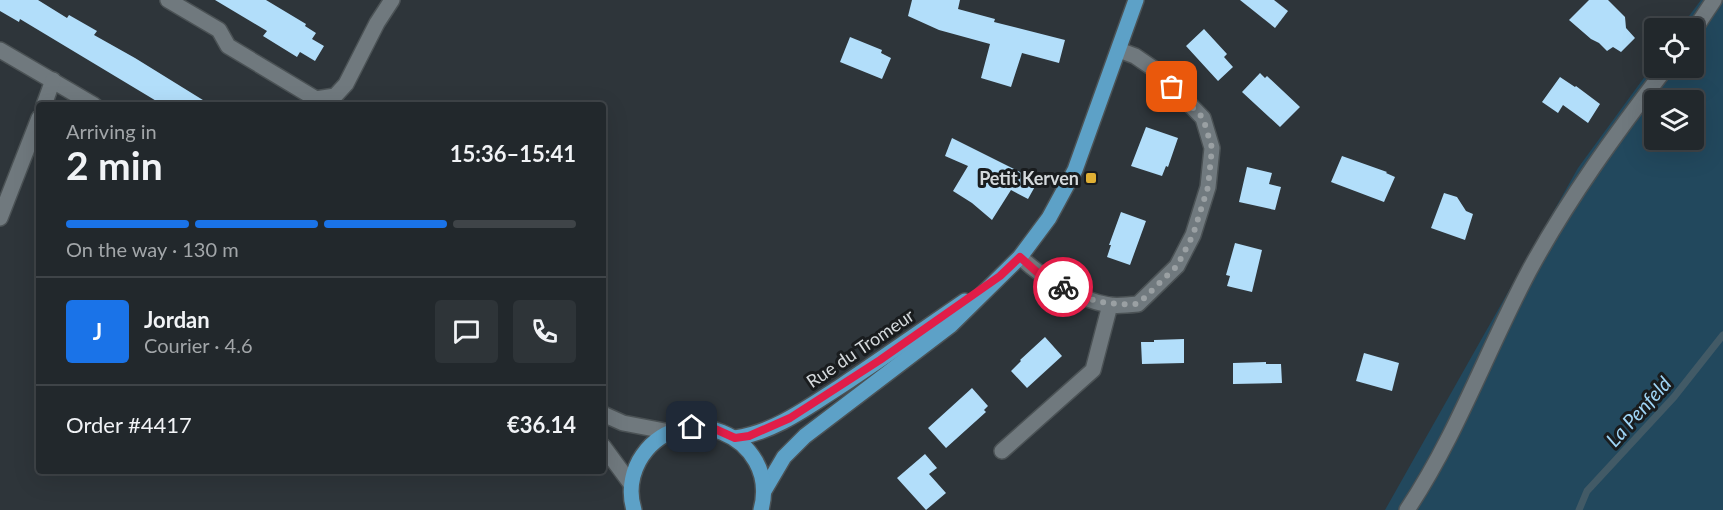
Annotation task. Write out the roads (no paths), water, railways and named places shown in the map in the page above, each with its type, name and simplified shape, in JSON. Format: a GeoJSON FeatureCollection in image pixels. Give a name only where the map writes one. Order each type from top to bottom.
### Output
{"type":"FeatureCollection","features":[{"type":"Feature","properties":{"kind":"main road","name":"Rue du Tromeur"},"geometry":{"type":"LineString","coordinates":[[764,491],[784,458],[805,436],[951,325],[1020,257],[1049,219],[1075,170],[1136,0]]}},
{"type":"Feature","properties":{"kind":"main road","name":"Rue du Tromeur"},"geometry":{"type":"LineString","coordinates":[[735,438],[749,436],[790,418],[880,360],[1000,276]]}},
{"type":"Feature","properties":{"kind":"main road"},"geometry":{"type":"LineString","coordinates":[[634,510],[631,484],[644,453],[670,432],[692,427],[715,429],[735,438],[753,456],[764,491],[761,510]]}},
{"type":"Feature","properties":{"kind":"street"},"geometry":{"type":"LineString","coordinates":[[168,0],[219,30],[228,46],[316,99],[334,96],[346,84],[377,23],[392,0]]}},
{"type":"Feature","properties":{"kind":"street"},"geometry":{"type":"LineString","coordinates":[[1702,18],[1714,0]]}},
{"type":"Feature","properties":{"kind":"street"},"geometry":{"type":"LineString","coordinates":[[0,50],[89,102]]}},
{"type":"Feature","properties":{"kind":"street"},"geometry":{"type":"LineString","coordinates":[[1020,257],[1039,274],[1074,293],[1110,305],[1138,304],[1177,266],[1193,235],[1208,187],[1212,148],[1203,118],[1157,71],[1136,56],[1119,50]]}},
{"type":"Feature","properties":{"kind":"street"},"geometry":{"type":"LineString","coordinates":[[1407,510],[1420,491],[1458,419],[1535,262],[1594,164],[1658,78]]}},
{"type":"Feature","properties":{"kind":"street"},"geometry":{"type":"LineString","coordinates":[[45,102],[53,80]]}},
{"type":"Feature","properties":{"kind":"street"},"geometry":{"type":"LineString","coordinates":[[0,218],[36,126]]}},
{"type":"Feature","properties":{"kind":"street"},"geometry":{"type":"LineString","coordinates":[[1002,451],[1093,370],[1110,305]]}},
{"type":"Feature","properties":{"kind":"street"},"geometry":{"type":"LineString","coordinates":[[606,415],[623,423],[670,432]]}},
{"type":"Feature","properties":{"kind":"street"},"geometry":{"type":"LineString","coordinates":[[606,450],[631,484]]}},
{"type":"Feature","properties":{"kind":"waterway","name":"La Penfeld"},"geometry":{"type":"LineString","coordinates":[[1579,510],[1587,491],[1674,397],[1723,335]]}},
{"type":"Feature","properties":{"kind":"place","name":"Petit Kerven"},"geometry":{"type":"Point","coordinates":[1091,178]}}]}
